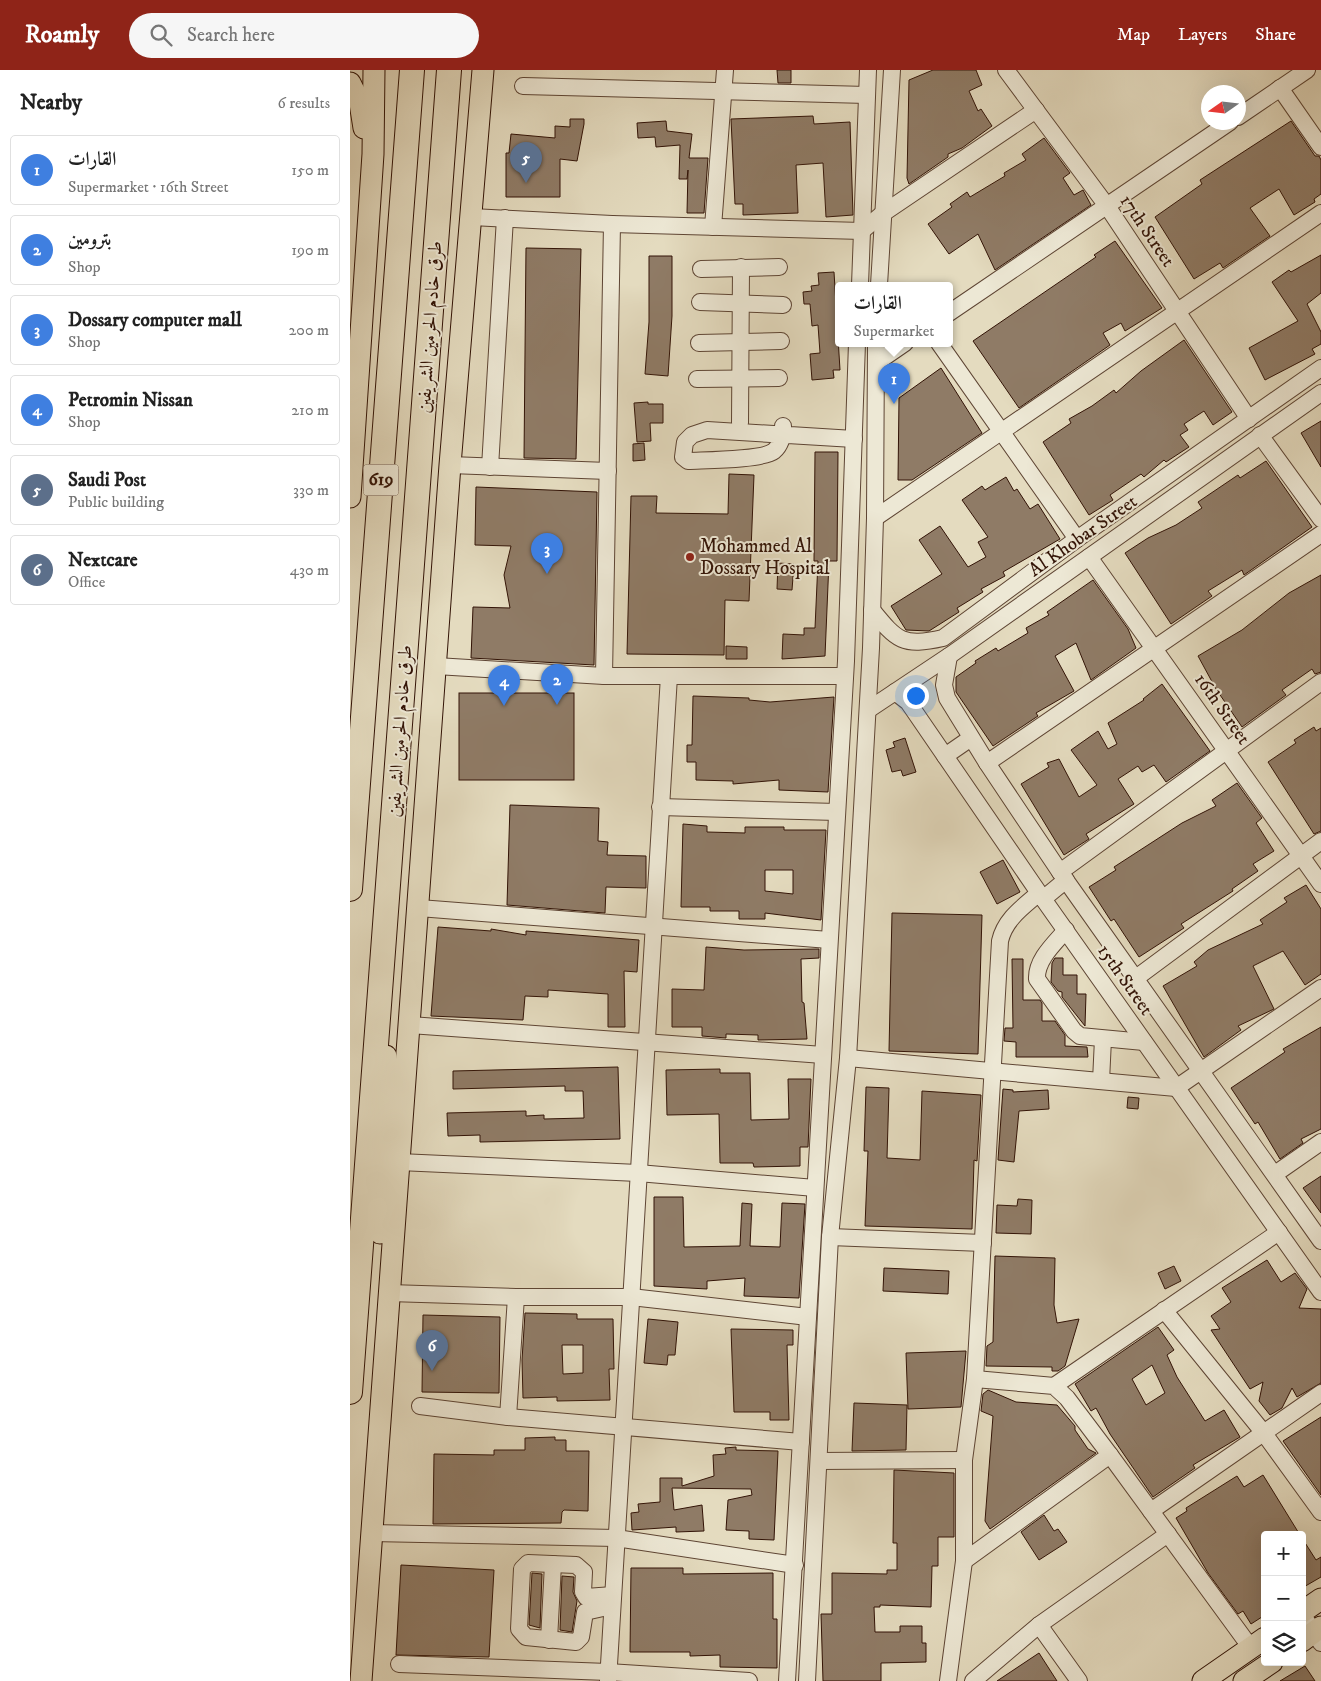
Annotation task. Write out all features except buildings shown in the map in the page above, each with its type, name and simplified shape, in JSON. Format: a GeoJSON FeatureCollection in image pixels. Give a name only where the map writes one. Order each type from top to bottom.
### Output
{"type":"FeatureCollection","features":[{"type":"Feature","properties":{"kind":"highway","name":"طرق خادم الحرمين الشريفين"},"geometry":{"type":"LineString","coordinates":[[350,889],[412,70]]}},
{"type":"Feature","properties":{"kind":"highway","name":"طرق خادم الحرمين الشريفين"},"geometry":{"type":"LineString","coordinates":[[350,1392],[449,70]]}},
{"type":"Feature","properties":{"kind":"main road"},"geometry":{"type":"LineString","coordinates":[[350,497],[373,154],[374,70]]}},
{"type":"Feature","properties":{"kind":"main road"},"geometry":{"type":"LineString","coordinates":[[373,154],[384,70]]}},
{"type":"Feature","properties":{"kind":"main road"},"geometry":{"type":"LineString","coordinates":[[470,70],[466,146],[472,216]]}},
{"type":"Feature","properties":{"kind":"main road"},"geometry":{"type":"LineString","coordinates":[[361,1681],[450,465],[483,70]]}},
{"type":"Feature","properties":{"kind":"main road"},"geometry":{"type":"LineString","coordinates":[[350,83],[360,103],[371,189]]}},
{"type":"Feature","properties":{"kind":"main road"},"geometry":{"type":"LineString","coordinates":[[371,1533],[393,822]]}},
{"type":"Feature","properties":{"kind":"main road"},"geometry":{"type":"LineString","coordinates":[[1306,1610],[1321,1599]]}},
{"type":"Feature","properties":{"kind":"main road"},"geometry":{"type":"LineString","coordinates":[[1203,1681],[1258,1643]]}},
{"type":"Feature","properties":{"kind":"main road"},"geometry":{"type":"LineString","coordinates":[[1244,1681],[1266,1666]]}},
{"type":"Feature","properties":{"kind":"street"},"geometry":{"type":"LineString","coordinates":[[713,227],[725,70]]}},
{"type":"Feature","properties":{"kind":"street"},"geometry":{"type":"LineString","coordinates":[[860,282],[868,70]]}},
{"type":"Feature","properties":{"kind":"street","name":"17th Street"},"geometry":{"type":"LineString","coordinates":[[1006,70],[1107,206],[1249,419]]}},
{"type":"Feature","properties":{"kind":"street"},"geometry":{"type":"LineString","coordinates":[[1246,111],[1307,70]]}},
{"type":"Feature","properties":{"kind":"street"},"geometry":{"type":"LineString","coordinates":[[879,282],[892,71]]}},
{"type":"Feature","properties":{"kind":"street"},"geometry":{"type":"LineString","coordinates":[[522,86],[867,95]]}},
{"type":"Feature","properties":{"kind":"street"},"geometry":{"type":"LineString","coordinates":[[1280,88],[1321,147]]}},
{"type":"Feature","properties":{"kind":"street"},"geometry":{"type":"LineString","coordinates":[[472,216],[612,224],[862,231],[882,214],[1036,110]]}},
{"type":"Feature","properties":{"kind":"street"},"geometry":{"type":"LineString","coordinates":[[953,310],[1218,130]]}},
{"type":"Feature","properties":{"kind":"street"},"geometry":{"type":"LineString","coordinates":[[875,518],[1321,213]]}},
{"type":"Feature","properties":{"kind":"street"},"geometry":{"type":"LineString","coordinates":[[490,467],[505,218]]}},
{"type":"Feature","properties":{"kind":"street"},"geometry":{"type":"LineString","coordinates":[[604,676],[612,224]]}},
{"type":"Feature","properties":{"kind":"street"},"geometry":{"type":"LineString","coordinates":[[740,423],[739,342],[741,267]]}},
{"type":"Feature","properties":{"kind":"street"},"geometry":{"type":"LineString","coordinates":[[701,269],[779,267]]}},
{"type":"Feature","properties":{"kind":"street"},"geometry":{"type":"LineString","coordinates":[[700,302],[783,305]]}},
{"type":"Feature","properties":{"kind":"street"},"geometry":{"type":"LineString","coordinates":[[699,343],[781,341]]}},
{"type":"Feature","properties":{"kind":"street"},"geometry":{"type":"LineString","coordinates":[[787,1681],[845,676],[857,347]]}},
{"type":"Feature","properties":{"kind":"street"},"geometry":{"type":"LineString","coordinates":[[807,1681],[830,1236],[848,1058],[868,710],[875,518],[876,347]]}},
{"type":"Feature","properties":{"kind":"street"},"geometry":{"type":"LineString","coordinates":[[876,363],[899,347]]}},
{"type":"Feature","properties":{"kind":"street"},"geometry":{"type":"LineString","coordinates":[[942,347],[1077,539]]}},
{"type":"Feature","properties":{"kind":"street","name":"Al Khobar Street"},"geometry":{"type":"LineString","coordinates":[[872,610],[899,639],[922,643],[943,638],[1077,539],[1321,368]]}},
{"type":"Feature","properties":{"kind":"street"},"geometry":{"type":"LineString","coordinates":[[697,379],[779,378]]}},
{"type":"Feature","properties":{"kind":"street","name":"Al Khobar Street"},"geometry":{"type":"LineString","coordinates":[[868,710],[949,656],[1321,393]]}},
{"type":"Feature","properties":{"kind":"street"},"geometry":{"type":"LineString","coordinates":[[707,430],[709,424],[714,421],[740,423],[783,431]]}},
{"type":"Feature","properties":{"kind":"street"},"geometry":{"type":"LineString","coordinates":[[783,431],[774,451],[760,456],[688,460],[683,457],[685,442],[692,435],[707,430],[783,431],[854,434]]}},
{"type":"Feature","properties":{"kind":"street"},"geometry":{"type":"LineString","coordinates":[[1260,435],[1321,519]]}},
{"type":"Feature","properties":{"kind":"street"},"geometry":{"type":"LineString","coordinates":[[450,465],[608,471]]}},
{"type":"Feature","properties":{"kind":"street"},"geometry":{"type":"LineString","coordinates":[[987,763],[1321,534]]}},
{"type":"Feature","properties":{"kind":"street","name":"16th Street"},"geometry":{"type":"LineString","coordinates":[[1089,557],[1321,884]]}},
{"type":"Feature","properties":{"kind":"street"},"geometry":{"type":"LineString","coordinates":[[986,606],[997,622]]}},
{"type":"Feature","properties":{"kind":"street","name":"15th Street"},"geometry":{"type":"LineString","coordinates":[[949,656],[944,685],[947,698],[971,738],[1063,876],[1202,1070],[1321,1241]]}},
{"type":"Feature","properties":{"kind":"street"},"geometry":{"type":"LineString","coordinates":[[436,666],[604,676],[845,676]]}},
{"type":"Feature","properties":{"kind":"street"},"geometry":{"type":"LineString","coordinates":[[608,1677],[668,676]]}},
{"type":"Feature","properties":{"kind":"street"},"geometry":{"type":"LineString","coordinates":[[948,1681],[964,1561],[964,1460],[975,1379],[1000,941],[1003,927],[1063,876],[1321,682]]}},
{"type":"Feature","properties":{"kind":"street","name":"15th Street"},"geometry":{"type":"LineString","coordinates":[[894,692],[908,702],[1041,896],[1321,1292]]}},
{"type":"Feature","properties":{"kind":"street"},"geometry":{"type":"LineString","coordinates":[[945,756],[971,738]]}},
{"type":"Feature","properties":{"kind":"street"},"geometry":{"type":"LineString","coordinates":[[660,807],[837,812]]}},
{"type":"Feature","properties":{"kind":"street"},"geometry":{"type":"LineString","coordinates":[[1136,978],[1321,841]]}},
{"type":"Feature","properties":{"kind":"street"},"geometry":{"type":"LineString","coordinates":[[419,908],[829,940]]}},
{"type":"Feature","properties":{"kind":"street"},"geometry":{"type":"LineString","coordinates":[[1066,930],[1040,962],[1037,971],[1038,979],[1074,1031],[1080,1036],[1144,1042]]}},
{"type":"Feature","properties":{"kind":"street"},"geometry":{"type":"LineString","coordinates":[[848,1058],[1176,1088],[1321,988]]}},
{"type":"Feature","properties":{"kind":"street"},"geometry":{"type":"LineString","coordinates":[[410,1025],[823,1055]]}},
{"type":"Feature","properties":{"kind":"street"},"geometry":{"type":"LineString","coordinates":[[1101,1081],[1103,1039]]}},
{"type":"Feature","properties":{"kind":"street"},"geometry":{"type":"LineString","coordinates":[[1275,1174],[1321,1142]]}},
{"type":"Feature","properties":{"kind":"street"},"geometry":{"type":"LineString","coordinates":[[399,1162],[638,1173],[815,1188]]}},
{"type":"Feature","properties":{"kind":"street"},"geometry":{"type":"LineString","coordinates":[[1054,1386],[1279,1232]]}},
{"type":"Feature","properties":{"kind":"street"},"geometry":{"type":"LineString","coordinates":[[830,1236],[983,1243]]}},
{"type":"Feature","properties":{"kind":"street"},"geometry":{"type":"LineString","coordinates":[[389,1293],[516,1297],[631,1297],[808,1317]]}},
{"type":"Feature","properties":{"kind":"street"},"geometry":{"type":"LineString","coordinates":[[508,1417],[516,1297]]}},
{"type":"Feature","properties":{"kind":"street"},"geometry":{"type":"LineString","coordinates":[[1164,1310],[1263,1432],[1321,1512]]}},
{"type":"Feature","properties":{"kind":"street"},"geometry":{"type":"LineString","coordinates":[[975,1379],[1054,1386],[1067,1398],[1168,1534],[1258,1643]]}},
{"type":"Feature","properties":{"kind":"street"},"geometry":{"type":"LineString","coordinates":[[1151,1511],[1321,1393]]}},
{"type":"Feature","properties":{"kind":"street"},"geometry":{"type":"LineString","coordinates":[[420,1406],[508,1417],[800,1442]]}},
{"type":"Feature","properties":{"kind":"street"},"geometry":{"type":"LineString","coordinates":[[964,1561],[1110,1455]]}},
{"type":"Feature","properties":{"kind":"street"},"geometry":{"type":"LineString","coordinates":[[819,1461],[964,1460]]}},
{"type":"Feature","properties":{"kind":"street"},"geometry":{"type":"LineString","coordinates":[[371,1533],[616,1538],[795,1565]]}},
{"type":"Feature","properties":{"kind":"street"},"geometry":{"type":"LineString","coordinates":[[979,1679],[1040,1625],[1168,1534]]}},
{"type":"Feature","properties":{"kind":"street"},"geometry":{"type":"LineString","coordinates":[[528,1563],[581,1568],[584,1572],[583,1592],[586,1597],[613,1600],[585,1612],[579,1641],[576,1642],[526,1637],[519,1628],[524,1565],[528,1563]]}},
{"type":"Feature","properties":{"kind":"street"},"geometry":{"type":"LineString","coordinates":[[549,1640],[553,1564]]}},
{"type":"Feature","properties":{"kind":"street"},"geometry":{"type":"LineString","coordinates":[[1306,1619],[1316,1635]]}},
{"type":"Feature","properties":{"kind":"street"},"geometry":{"type":"LineString","coordinates":[[1040,1625],[1079,1681]]}},
{"type":"Feature","properties":{"kind":"street"},"geometry":{"type":"LineString","coordinates":[[399,1664],[608,1677],[749,1681]]}},
{"type":"Feature","properties":{"kind":"place","name":"Saudi Post"},"geometry":{"type":"Point","coordinates":[526,183]}},
{"type":"Feature","properties":{"kind":"place","name":"القارات"},"geometry":{"type":"Point","coordinates":[894,404]}},
{"type":"Feature","properties":{"kind":"place","name":"Mohammed Al Dossary Hospital"},"geometry":{"type":"Point","coordinates":[690,557]}},
{"type":"Feature","properties":{"kind":"place","name":"Dossary computer mall"},"geometry":{"type":"Point","coordinates":[547,574]}},
{"type":"Feature","properties":{"kind":"place","name":"بترومين"},"geometry":{"type":"Point","coordinates":[557,705]}},
{"type":"Feature","properties":{"kind":"place","name":"Petromin Nissan"},"geometry":{"type":"Point","coordinates":[504,706]}},
{"type":"Feature","properties":{"kind":"place","name":"Nextcare"},"geometry":{"type":"Point","coordinates":[432,1371]}}]}
